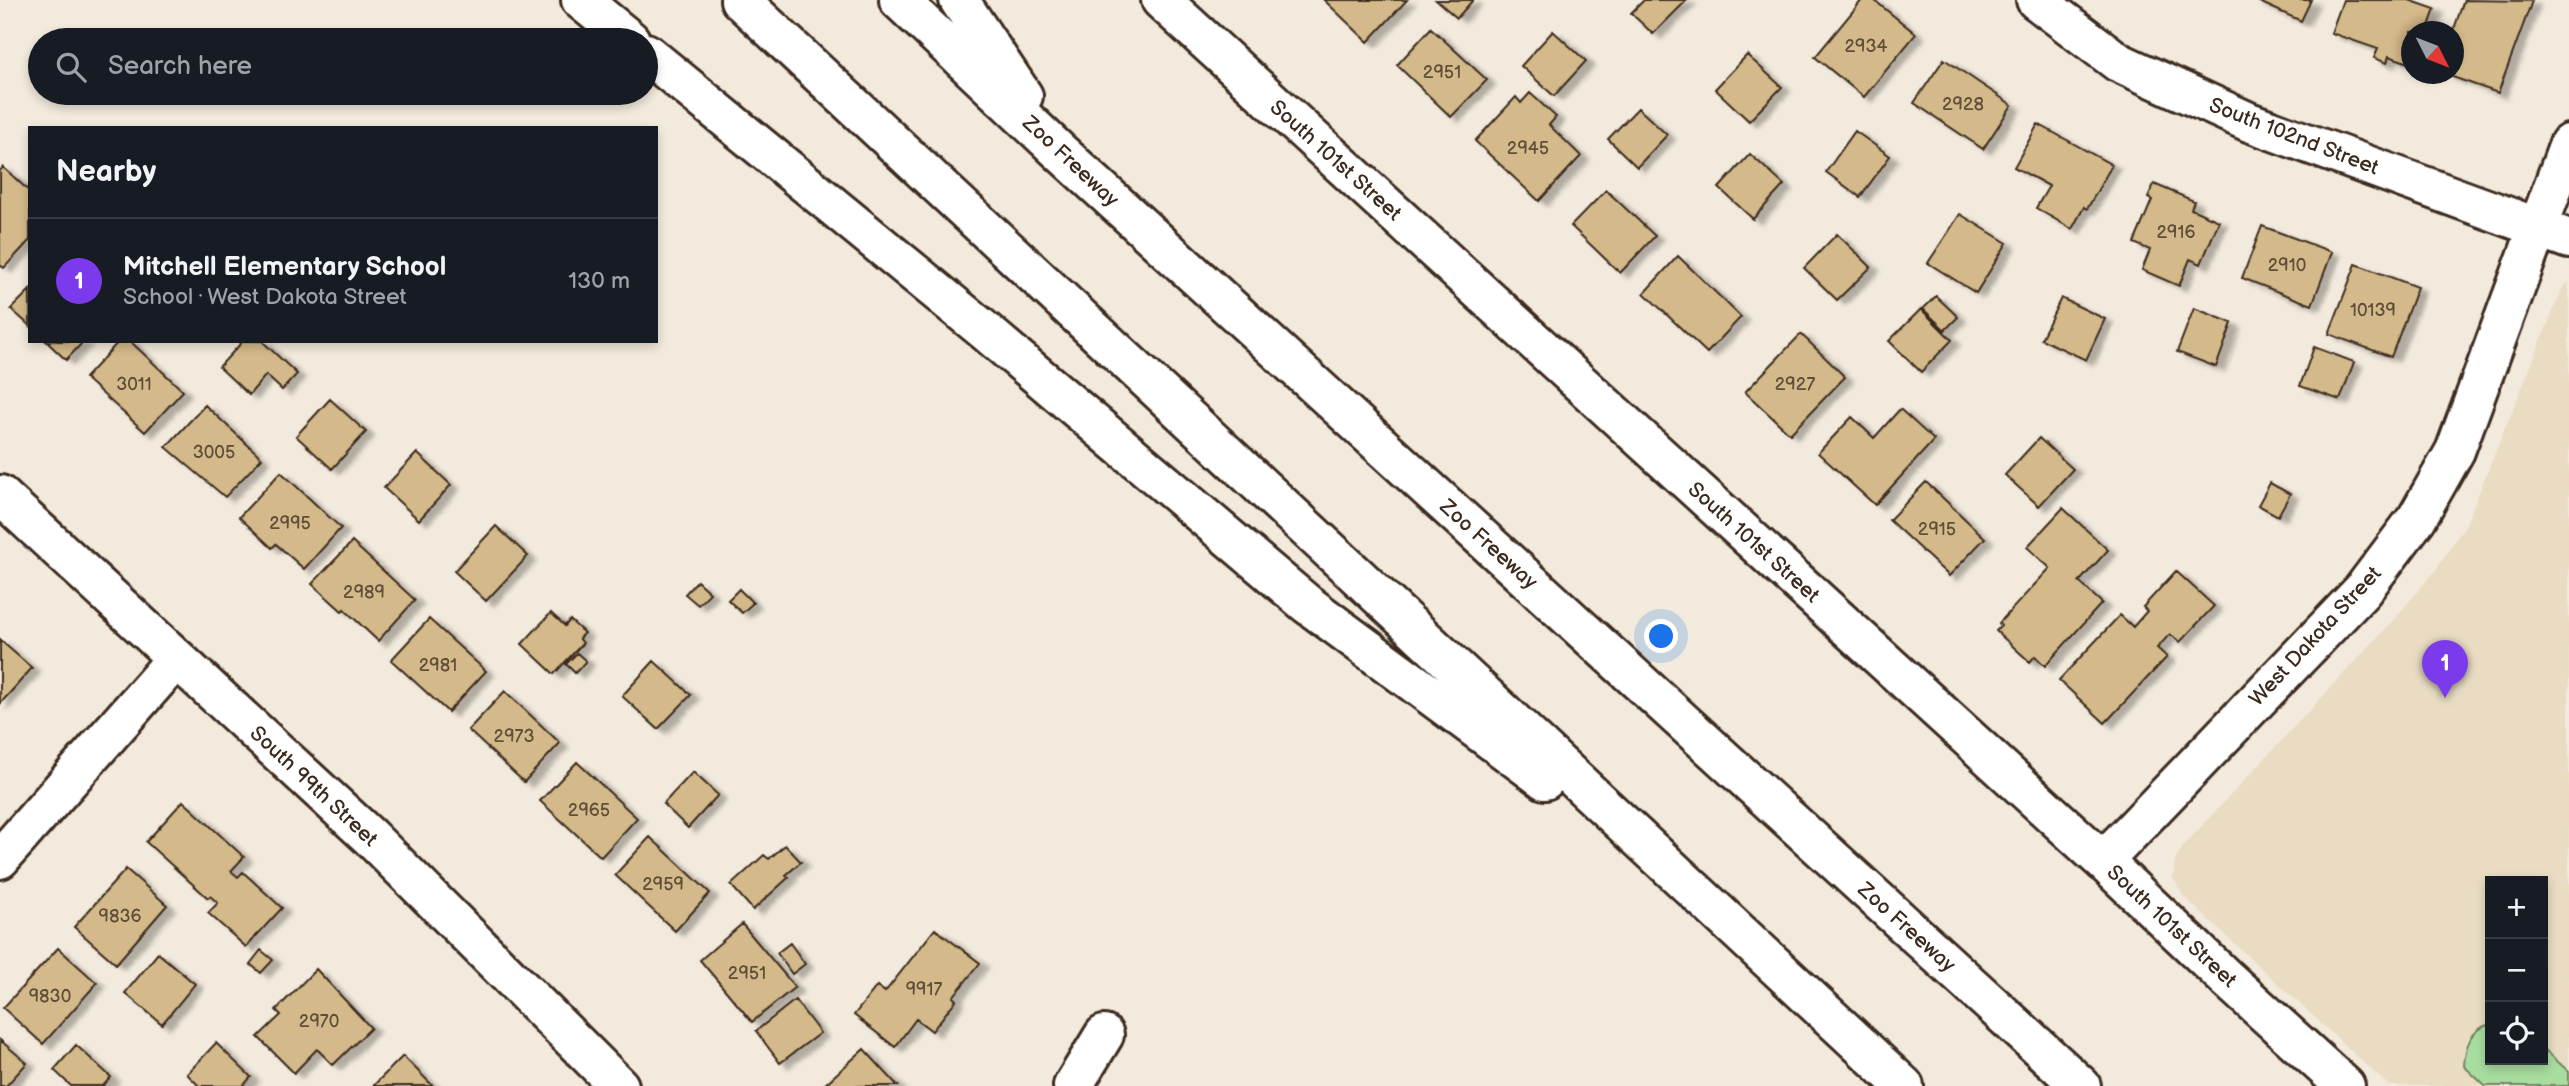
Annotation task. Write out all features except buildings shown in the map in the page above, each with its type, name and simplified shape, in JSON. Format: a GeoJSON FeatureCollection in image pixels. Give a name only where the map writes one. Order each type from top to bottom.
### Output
{"type":"FeatureCollection","features":[{"type":"Feature","properties":{"kind":"main road"},"geometry":{"type":"LineString","coordinates":[[581,0],[615,28]]}},
{"type":"Feature","properties":{"kind":"main road"},"geometry":{"type":"LineString","coordinates":[[740,0],[1904,1086]]}},
{"type":"Feature","properties":{"kind":"main road","name":"Zoo Freeway"},"geometry":{"type":"LineString","coordinates":[[899,0],[1059,151],[2081,1086]]}},
{"type":"Feature","properties":{"kind":"main road"},"geometry":{"type":"LineString","coordinates":[[959,0],[1059,151]]}},
{"type":"Feature","properties":{"kind":"main road","name":"South 101st Street"},"geometry":{"type":"LineString","coordinates":[[1161,0],[2103,861],[2345,1086]]}},
{"type":"Feature","properties":{"kind":"main road","name":"South 102nd Street"},"geometry":{"type":"LineString","coordinates":[[2036,0],[2118,62],[2249,122],[2553,233]]}},
{"type":"Feature","properties":{"kind":"main road"},"geometry":{"type":"LineString","coordinates":[[658,63],[973,322],[1307,604],[1693,889]]}},
{"type":"Feature","properties":{"kind":"main road","name":"West Dakota Street"},"geometry":{"type":"LineString","coordinates":[[2103,861],[2362,591],[2417,518],[2455,451],[2553,233],[2569,144]]}},
{"type":"Feature","properties":{"kind":"main road","name":"South 99th Street"},"geometry":{"type":"LineString","coordinates":[[0,495],[370,837],[613,1084]]}},
{"type":"Feature","properties":{"kind":"main road"},"geometry":{"type":"LineString","coordinates":[[0,859],[176,659]]}},
{"type":"Feature","properties":{"kind":"main road"},"geometry":{"type":"LineString","coordinates":[[1073,1086],[1104,1035]]}},
{"type":"Feature","properties":{"kind":"shaded area"},"geometry":{"type":"Polygon","coordinates":[[[2569,282],[2569,1086],[2389,1086],[2184,897],[2173,878],[2175,861],[2183,846],[2390,624],[2435,571],[2466,524],[2562,289],[2569,282]]]}},
{"type":"Feature","properties":{"kind":"green space"},"geometry":{"type":"Polygon","coordinates":[[[2485,1026],[2485,1065],[2548,1065],[2548,1053],[2569,1072],[2569,1086],[2485,1086],[2464,1066],[2470,1040],[2485,1026]]]}},
{"type":"Feature","properties":{"kind":"place","name":"Mitchell Elementary School"},"geometry":{"type":"Point","coordinates":[2445,698]}}]}
